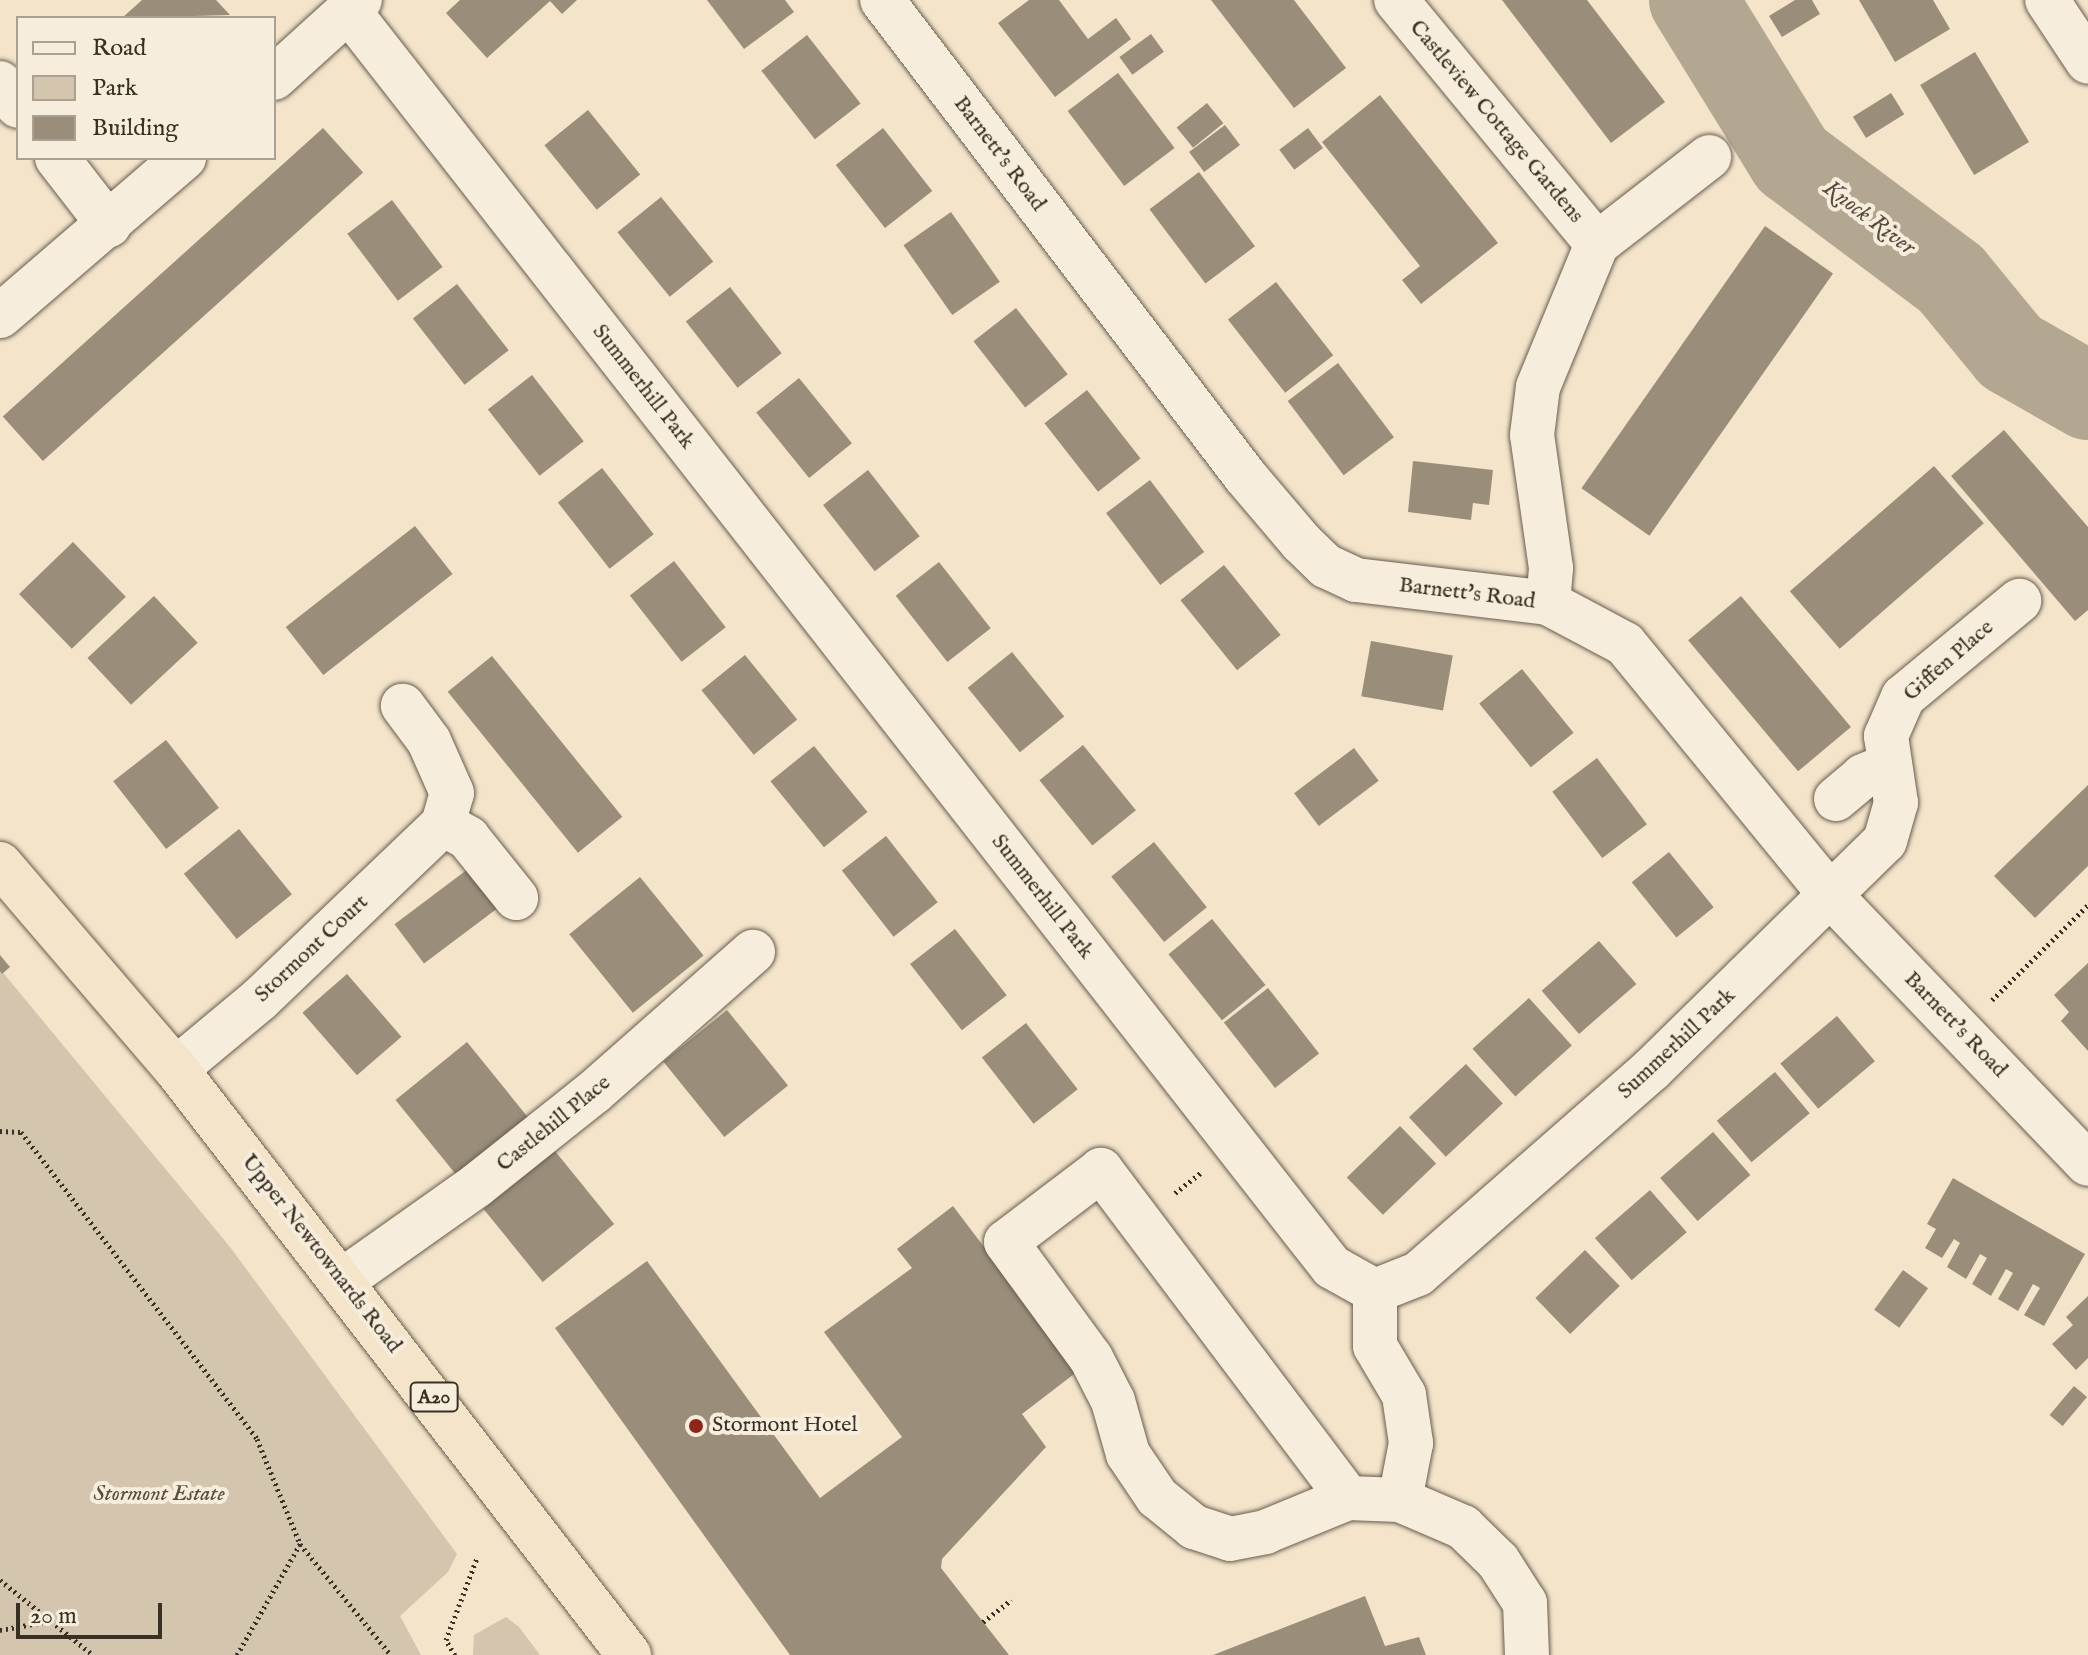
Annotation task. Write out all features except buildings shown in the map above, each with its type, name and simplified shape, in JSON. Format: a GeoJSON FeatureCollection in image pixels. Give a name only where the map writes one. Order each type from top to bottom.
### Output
{"type":"FeatureCollection","features":[{"type":"Feature","properties":{"kind":"highway","name":"Upper Newtownards Road"},"geometry":{"type":"LineString","coordinates":[[0,864],[176,1069],[343,1280],[629,1655]]}},
{"type":"Feature","properties":{"kind":"street","name":"Barnett's Road"},"geometry":{"type":"LineString","coordinates":[[882,0],[1245,476],[1326,566],[1356,580],[1548,603],[1625,644],[1831,896],[2088,1164]]}},
{"type":"Feature","properties":{"kind":"street","name":"Castleview Cottage Gardens"},"geometry":{"type":"LineString","coordinates":[[1396,0],[1597,244]]}},
{"type":"Feature","properties":{"kind":"street"},"geometry":{"type":"LineString","coordinates":[[2047,0],[2088,62]]}},
{"type":"Feature","properties":{"kind":"street"},"geometry":{"type":"LineString","coordinates":[[276,76],[354,5]]}},
{"type":"Feature","properties":{"kind":"street","name":"Summerhill Park"},"geometry":{"type":"LineString","coordinates":[[354,5],[1332,1267],[1375,1291],[1418,1274],[1651,1070],[1831,896]]}},
{"type":"Feature","properties":{"kind":"street"},"geometry":{"type":"LineString","coordinates":[[0,83],[16,103]]}},
{"type":"Feature","properties":{"kind":"street","name":"Castleview Cottage Gardens"},"geometry":{"type":"LineString","coordinates":[[1548,603],[1551,568],[1532,435],[1538,387],[1597,244],[1709,157]]}},
{"type":"Feature","properties":{"kind":"street"},"geometry":{"type":"LineString","coordinates":[[59,160],[109,225]]}},
{"type":"Feature","properties":{"kind":"street"},"geometry":{"type":"LineString","coordinates":[[0,316],[182,160]]}},
{"type":"Feature","properties":{"kind":"street","name":"Giffen Place"},"geometry":{"type":"LineString","coordinates":[[1831,896],[1885,841],[1896,803],[1886,736],[1903,697],[2019,601]]}},
{"type":"Feature","properties":{"kind":"street"},"geometry":{"type":"LineString","coordinates":[[403,706],[429,741],[452,793],[443,824],[468,838],[516,898]]}},
{"type":"Feature","properties":{"kind":"street"},"geometry":{"type":"LineString","coordinates":[[1836,799],[1863,776],[1890,765]]}},
{"type":"Feature","properties":{"kind":"street","name":"Stormont Court"},"geometry":{"type":"LineString","coordinates":[[176,1069],[260,999],[443,824]]}},
{"type":"Feature","properties":{"kind":"street","name":"Castlehill Place"},"geometry":{"type":"LineString","coordinates":[[343,1280],[477,1185],[583,1102],[753,952]]}},
{"type":"Feature","properties":{"kind":"street"},"geometry":{"type":"LineString","coordinates":[[1348,1498],[1101,1170],[1006,1242],[1091,1358],[1113,1401],[1128,1454],[1157,1497],[1194,1527],[1230,1539],[1265,1532],[1348,1498],[1400,1500],[1463,1527],[1498,1561],[1525,1603],[1527,1655]]}},
{"type":"Feature","properties":{"kind":"street"},"geometry":{"type":"LineString","coordinates":[[1375,1291],[1375,1346],[1404,1395],[1411,1443],[1400,1500]]}},
{"type":"Feature","properties":{"kind":"path"},"geometry":{"type":"LineString","coordinates":[[1961,1031],[2088,905]]}},
{"type":"Feature","properties":{"kind":"path"},"geometry":{"type":"LineString","coordinates":[[0,1131],[21,1132],[257,1439],[300,1544],[391,1655]]}},
{"type":"Feature","properties":{"kind":"path"},"geometry":{"type":"LineString","coordinates":[[1140,1221],[1235,1144]]}},
{"type":"Feature","properties":{"kind":"path"},"geometry":{"type":"LineString","coordinates":[[237,1655],[300,1544]]}},
{"type":"Feature","properties":{"kind":"path"},"geometry":{"type":"LineString","coordinates":[[455,1655],[446,1640],[477,1558]]}},
{"type":"Feature","properties":{"kind":"path"},"geometry":{"type":"LineString","coordinates":[[0,1580],[93,1655]]}},
{"type":"Feature","properties":{"kind":"path"},"geometry":{"type":"LineString","coordinates":[[983,1622],[1011,1600]]}},
{"type":"Feature","properties":{"kind":"path"},"geometry":{"type":"LineString","coordinates":[[0,1630],[50,1621]]}},
{"type":"Feature","properties":{"kind":"green space","name":"Stormont Estate"},"geometry":{"type":"Polygon","coordinates":[[[0,969],[230,1247],[457,1554],[448,1572],[400,1616],[421,1655],[0,1655],[0,969]]]}},
{"type":"Feature","properties":{"kind":"green space"},"geometry":{"type":"Polygon","coordinates":[[[506,1617],[519,1627],[540,1655],[473,1655],[474,1635],[506,1617]]]}},
{"type":"Feature","properties":{"kind":"waterway","name":"Knock River"},"geometry":{"type":"LineString","coordinates":[[1693,0],[1792,160],[1951,279],[2011,352],[2088,396]]}},
{"type":"Feature","properties":{"kind":"place","name":"Stormont Hotel"},"geometry":{"type":"Point","coordinates":[696,1426]}}]}
